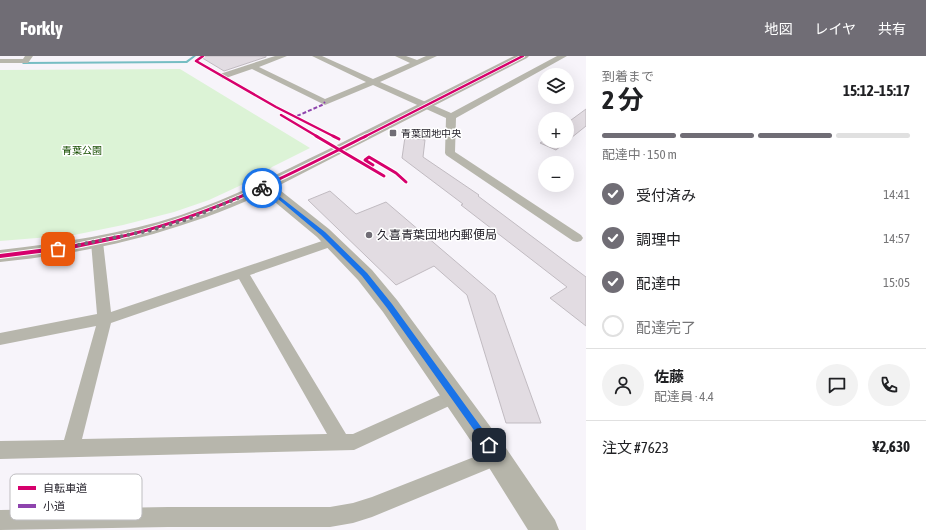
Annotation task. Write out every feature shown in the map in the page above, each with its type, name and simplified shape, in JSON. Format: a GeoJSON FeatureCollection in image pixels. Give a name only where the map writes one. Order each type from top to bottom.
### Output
{"type":"FeatureCollection","features":[{"type":"Feature","properties":{"kind":"street"},"geometry":{"type":"LineString","coordinates":[[0,61],[25,60],[29,56]]}},
{"type":"Feature","properties":{"kind":"street"},"geometry":{"type":"LineString","coordinates":[[223,76],[283,56]]}},
{"type":"Feature","properties":{"kind":"street"},"geometry":{"type":"LineString","coordinates":[[316,56],[451,117]]}},
{"type":"Feature","properties":{"kind":"street"},"geometry":{"type":"LineString","coordinates":[[399,56],[417,63]]}},
{"type":"Feature","properties":{"kind":"street"},"geometry":{"type":"LineString","coordinates":[[252,66],[325,102],[432,56]]}},
{"type":"Feature","properties":{"kind":"street"},"geometry":{"type":"LineString","coordinates":[[0,256],[58,249],[97,242],[152,230],[188,219],[265,186],[523,56]]}},
{"type":"Feature","properties":{"kind":"street"},"geometry":{"type":"LineString","coordinates":[[451,117],[562,56]]}},
{"type":"Feature","properties":{"kind":"street"},"geometry":{"type":"LineString","coordinates":[[451,117],[450,153],[577,238]]}},
{"type":"Feature","properties":{"kind":"street"},"geometry":{"type":"LineString","coordinates":[[265,186],[332,242],[365,275],[390,306],[454,396],[497,457],[545,530]]}},
{"type":"Feature","properties":{"kind":"street"},"geometry":{"type":"LineString","coordinates":[[71,449],[105,319],[97,242]]}},
{"type":"Feature","properties":{"kind":"street"},"geometry":{"type":"LineString","coordinates":[[0,338],[119,316],[332,242]]}},
{"type":"Feature","properties":{"kind":"street"},"geometry":{"type":"LineString","coordinates":[[242,273],[341,442]]}},
{"type":"Feature","properties":{"kind":"street"},"geometry":{"type":"LineString","coordinates":[[0,450],[354,442],[454,396]]}},
{"type":"Feature","properties":{"kind":"street"},"geometry":{"type":"LineString","coordinates":[[142,517],[330,517],[352,513],[372,507],[497,457]]}},
{"type":"Feature","properties":{"kind":"street"},"geometry":{"type":"LineString","coordinates":[[0,520],[10,520]]}},
{"type":"Feature","properties":{"kind":"green space","name":"青葉公園"},"geometry":{"type":"Polygon","coordinates":[[[180,69],[310,148],[272,167],[263,175],[209,200],[174,212],[123,225],[74,235],[0,241],[0,70],[180,69]]]}},
{"type":"Feature","properties":{"kind":"building"},"geometry":{"type":"Polygon","coordinates":[[[199,56],[266,56],[266,57],[224,71],[199,56]]]}},
{"type":"Feature","properties":{"kind":"building"},"geometry":{"type":"Polygon","coordinates":[[[586,109],[586,126],[574,136],[574,118],[586,109]]]}},
{"type":"Feature","properties":{"kind":"building"},"geometry":{"type":"Polygon","coordinates":[[[405,137],[425,140],[423,157],[479,195],[478,196],[586,277],[586,326],[550,298],[567,287],[461,205],[463,204],[402,158],[405,137]]]}},
{"type":"Feature","properties":{"kind":"building"},"geometry":{"type":"Polygon","coordinates":[[[330,191],[356,214],[386,202],[495,295],[541,423],[506,423],[467,295],[434,266],[396,285],[308,200],[330,191]]]}},
{"type":"Feature","properties":{"kind":"waterway"},"geometry":{"type":"LineString","coordinates":[[23,63],[187,62],[195,56]]}},
{"type":"Feature","properties":{"kind":"marked path"},"geometry":{"type":"LineString","coordinates":[[297,116],[322,105],[325,102]]}},
{"type":"Feature","properties":{"kind":"cycle path"},"geometry":{"type":"LineString","coordinates":[[203,56],[196,61],[276,107],[339,139]]}},
{"type":"Feature","properties":{"kind":"cycle path"},"geometry":{"type":"LineString","coordinates":[[0,256],[94,243],[163,226],[205,212],[278,180],[523,56]]}},
{"type":"Feature","properties":{"kind":"cycle path"},"geometry":{"type":"LineString","coordinates":[[281,115],[384,176]]}},
{"type":"Feature","properties":{"kind":"cycle path"},"geometry":{"type":"LineString","coordinates":[[373,165],[365,160],[369,157],[396,173],[406,182]]}},
{"type":"Feature","properties":{"kind":"way so far"},"geometry":{"type":"LineString","coordinates":[[58,249],[152,230],[188,219],[262,188]]}},
{"type":"Feature","properties":{"kind":"place","name":"青葉団地中央"},"geometry":{"type":"Point","coordinates":[393,133]}},
{"type":"Feature","properties":{"kind":"place","name":"久喜青葉団地内郵便局"},"geometry":{"type":"Point","coordinates":[369,235]}},
{"type":"Feature","properties":{"kind":"route"},"geometry":{"type":"LineString","coordinates":[[262,188],[265,186],[323,233],[365,275],[390,306],[489,445]]}}]}
